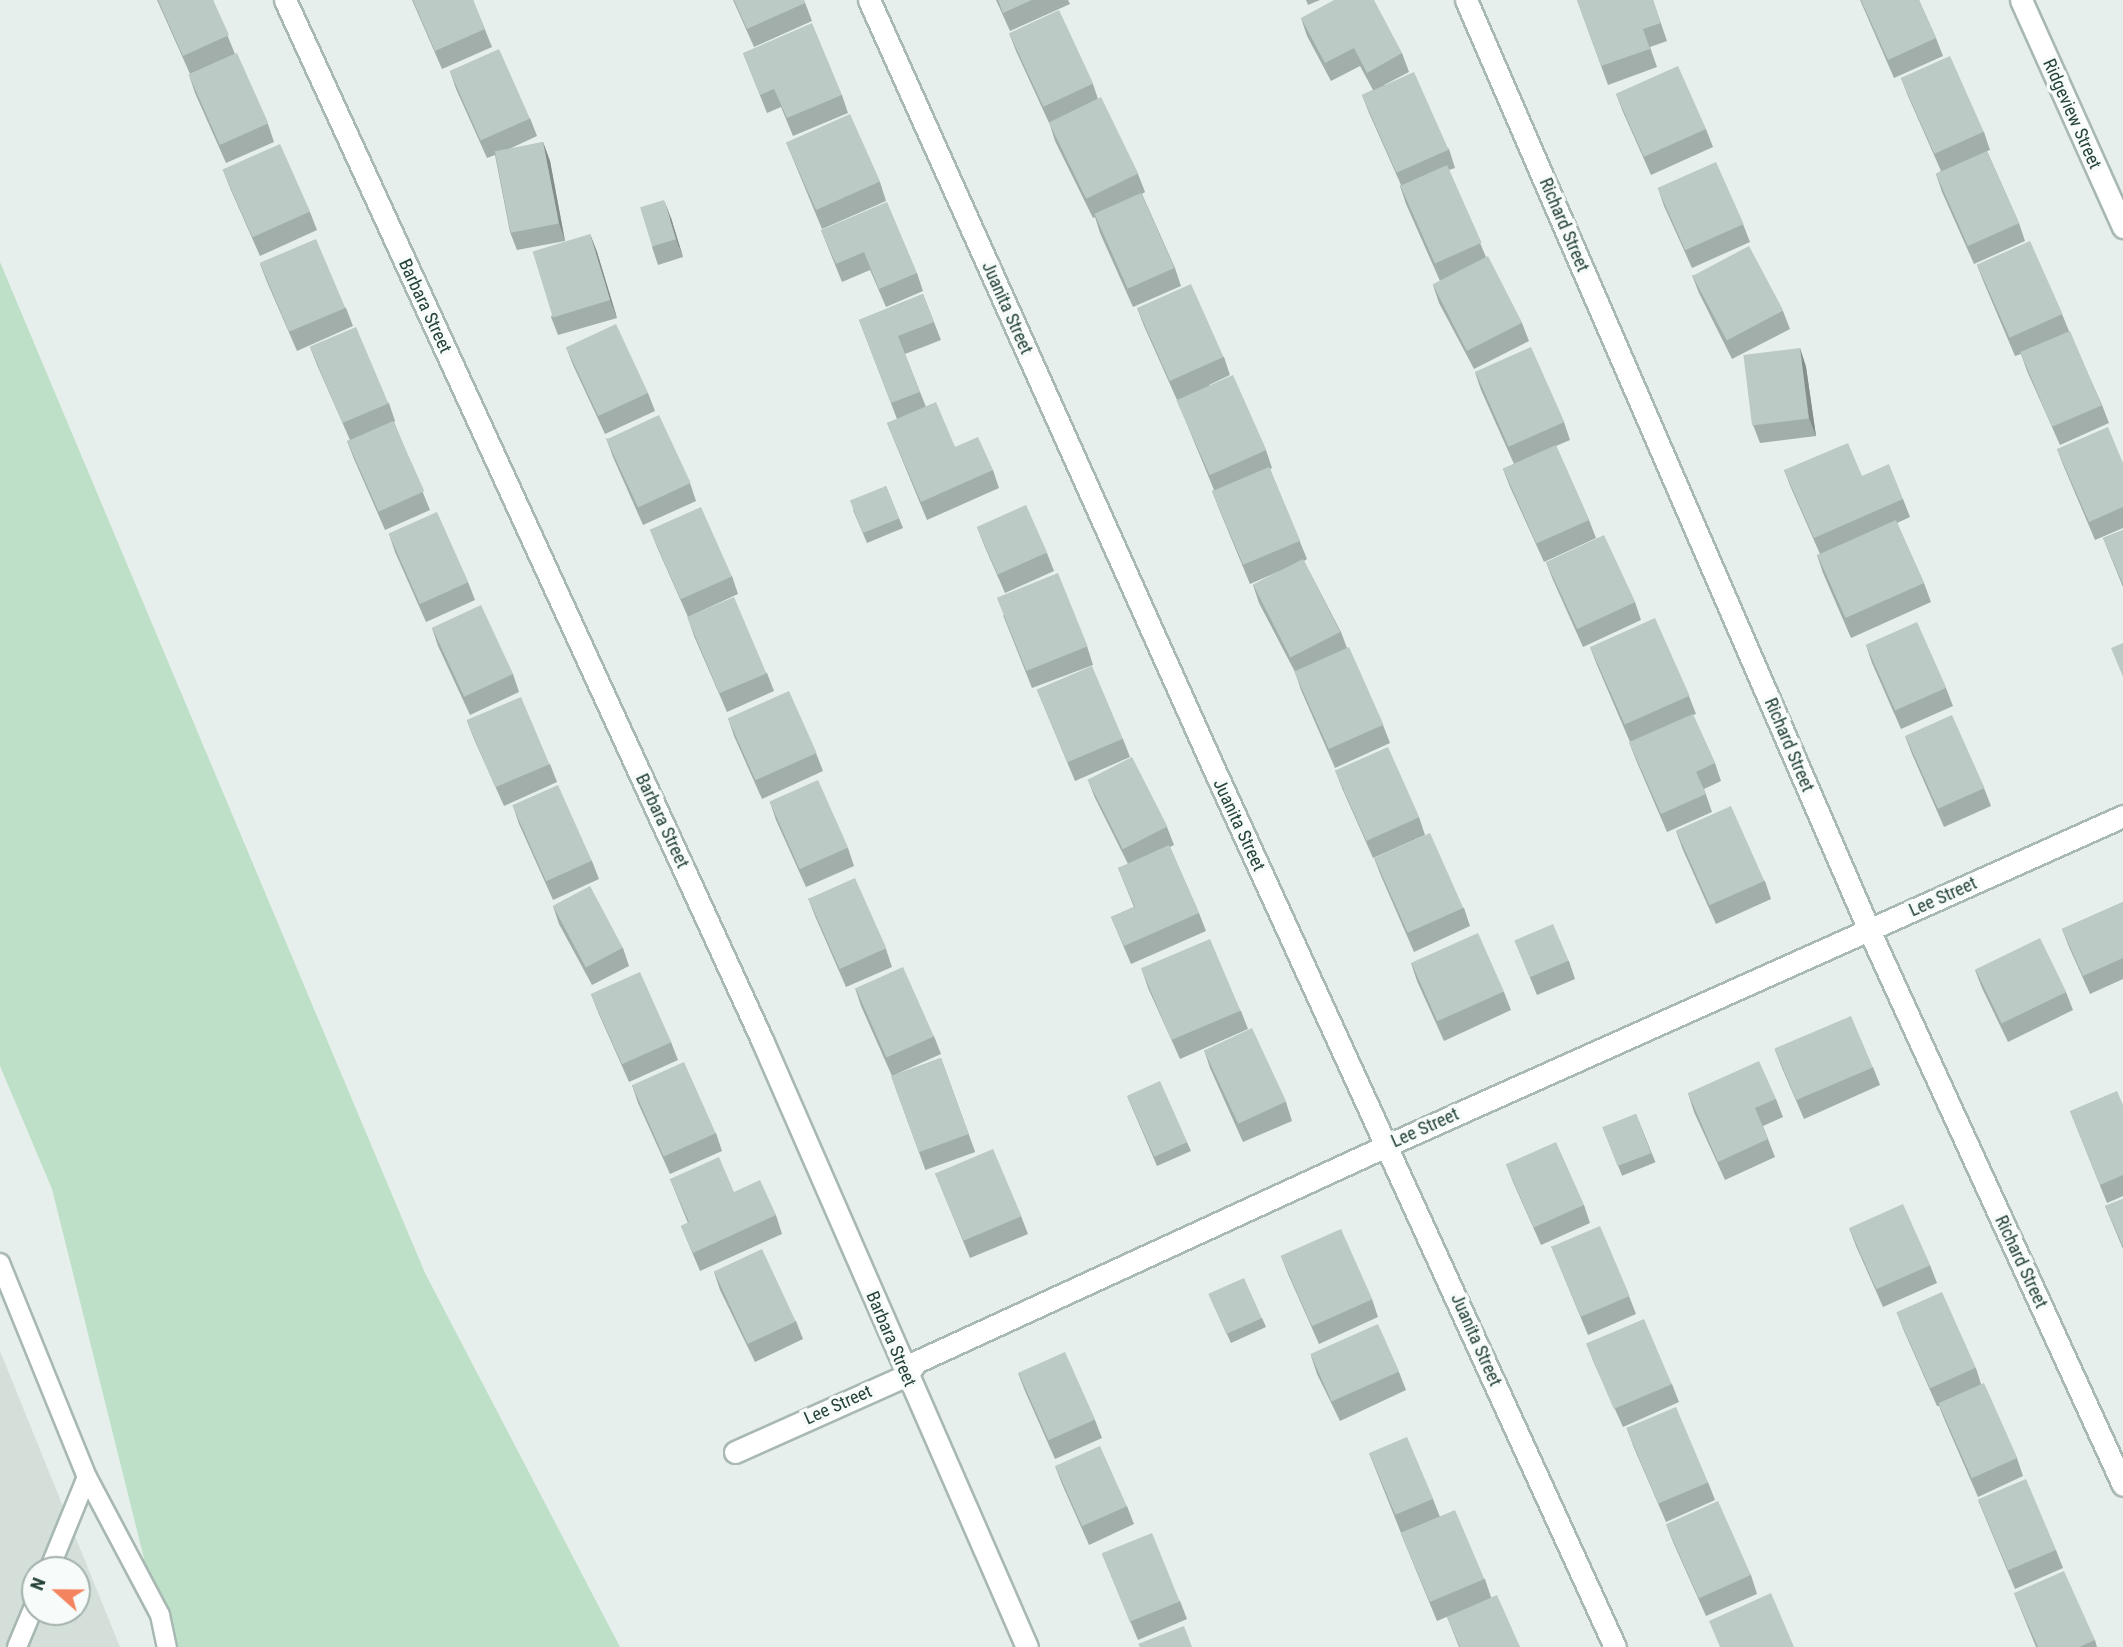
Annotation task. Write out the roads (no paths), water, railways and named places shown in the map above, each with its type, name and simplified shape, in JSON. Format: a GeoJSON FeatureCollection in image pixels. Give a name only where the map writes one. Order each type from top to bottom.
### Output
{"type":"FeatureCollection","features":[{"type":"Feature","properties":{"kind":"street","name":"Barbara Street"},"geometry":{"type":"LineString","coordinates":[[285,0],[762,1040],[1027,1647]]}},
{"type":"Feature","properties":{"kind":"street","name":"Juanita Street"},"geometry":{"type":"LineString","coordinates":[[869,0],[1615,1647]]}},
{"type":"Feature","properties":{"kind":"street","name":"Richard Street"},"geometry":{"type":"LineString","coordinates":[[1466,0],[1869,930],[2123,1485]]}},
{"type":"Feature","properties":{"kind":"street","name":"Ridgeview Street"},"geometry":{"type":"LineString","coordinates":[[2021,0],[2123,227]]}},
{"type":"Feature","properties":{"kind":"street","name":"Lee Street"},"geometry":{"type":"LineString","coordinates":[[735,1451],[907,1375],[916,1362],[1388,1145],[2123,816]]}},
{"type":"Feature","properties":{"kind":"lane"},"geometry":{"type":"LineString","coordinates":[[0,1264],[87,1477],[160,1615],[167,1647]]}},
{"type":"Feature","properties":{"kind":"lane"},"geometry":{"type":"LineString","coordinates":[[55,1556],[87,1477]]}},
{"type":"Feature","properties":{"kind":"lane"},"geometry":{"type":"LineString","coordinates":[[18,1647],[26,1626]]}}]}
